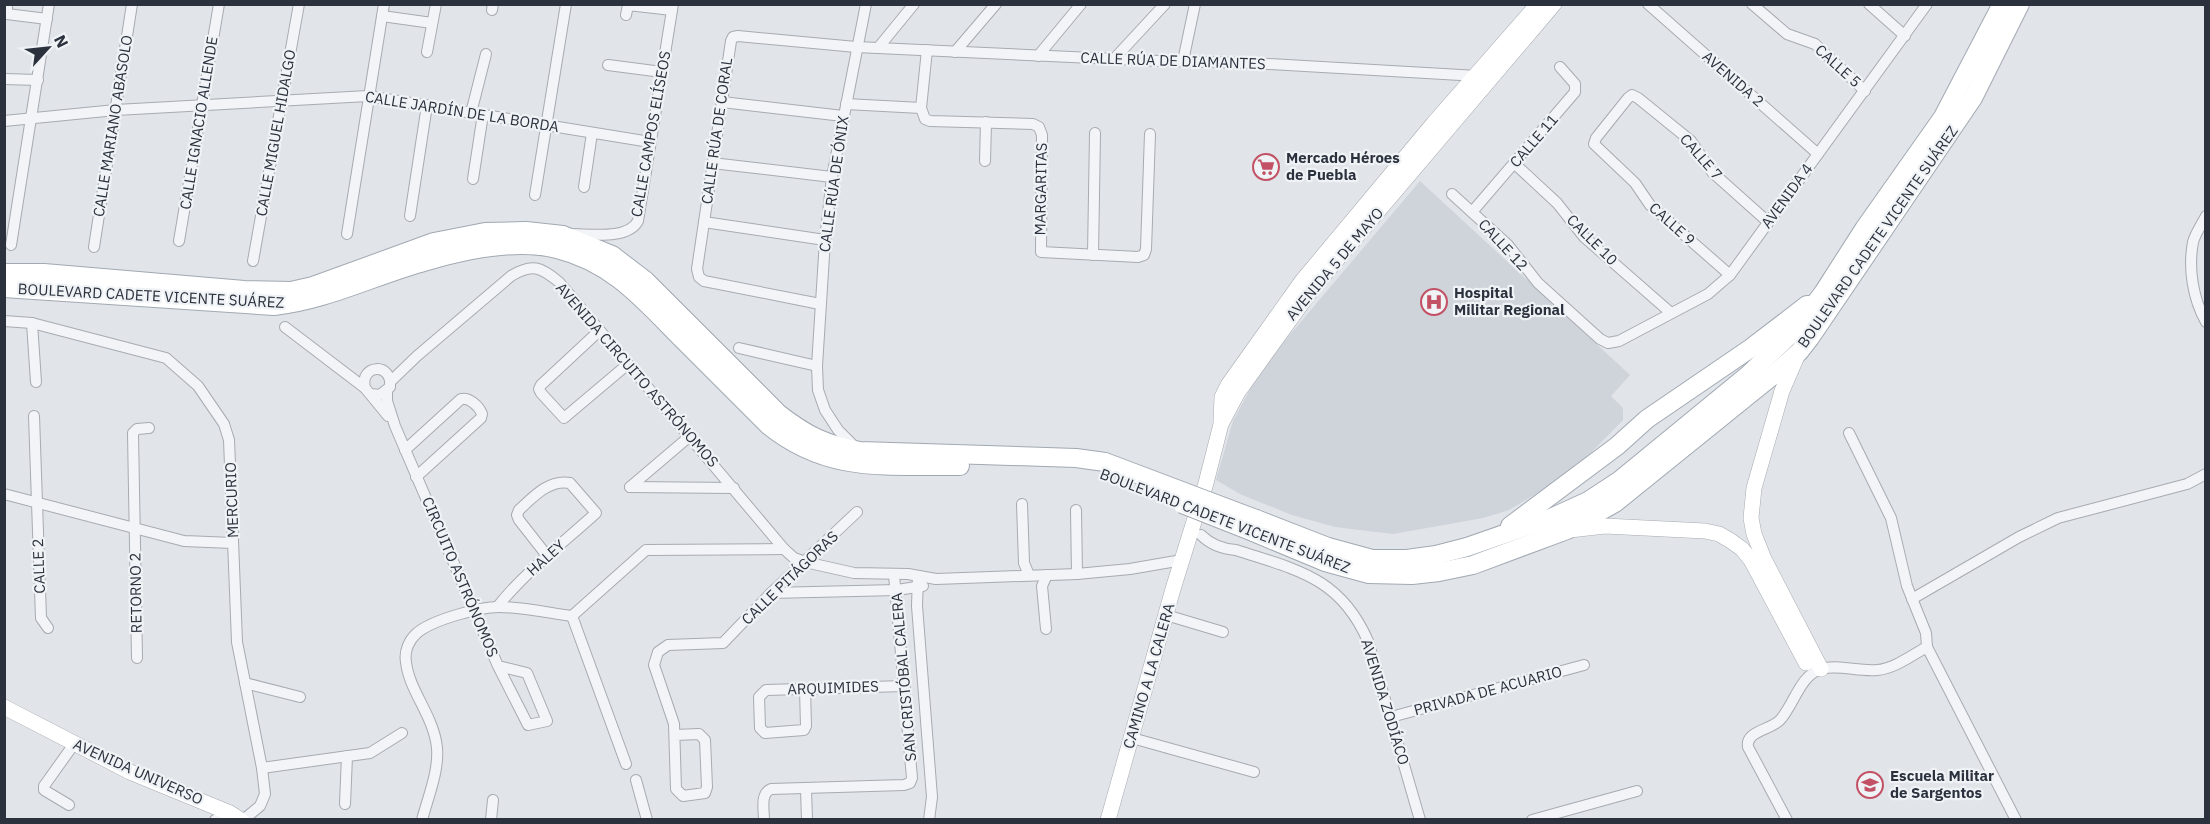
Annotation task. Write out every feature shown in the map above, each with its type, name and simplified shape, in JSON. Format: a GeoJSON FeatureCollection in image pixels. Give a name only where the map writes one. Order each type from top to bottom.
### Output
{"type":"FeatureCollection","features":[{"type":"Feature","properties":{"kind":"main road","name":"BOULEVARD CADETE VICENTE SUÁREZ"},"geometry":{"type":"LineString","coordinates":[[1254,526],[1325,562],[1369,574],[1412,575],[1473,565],[1567,530],[1615,503],[1763,384],[1799,352],[1810,338],[1870,234],[1943,117],[2002,4]]}},
{"type":"Feature","properties":{"kind":"main road","name":"BOULEVARD CADETE VICENTE SUÁREZ"},"geometry":{"type":"LineString","coordinates":[[4,273],[54,274],[271,292],[313,286],[434,242],[485,232],[526,231],[563,235],[612,255],[646,281],[779,414],[819,440],[860,451],[1076,458],[1254,526],[1372,559],[1407,559],[1436,555],[1486,540],[1553,517],[1580,505],[1620,480],[1769,357],[1794,331],[1973,98],[2020,4]]}},
{"type":"Feature","properties":{"kind":"main road","name":"BOULEVARD CADETE VICENTE SUÁREZ"},"geometry":{"type":"LineString","coordinates":[[4,288],[274,306],[297,304],[318,298],[424,261],[467,250],[515,245],[555,248],[581,256],[622,280],[768,424],[785,438],[820,456],[858,464],[1105,468]]}},
{"type":"Feature","properties":{"kind":"main road"},"geometry":{"type":"LineString","coordinates":[[1486,540],[1523,517],[1617,446],[1647,418],[1751,348],[1823,293]]}},
{"type":"Feature","properties":{"kind":"street"},"geometry":{"type":"LineString","coordinates":[[11,245],[49,4]]}},
{"type":"Feature","properties":{"kind":"street","name":"CALLE MARIANO ABASOLO"},"geometry":{"type":"LineString","coordinates":[[94,247],[132,4]]}},
{"type":"Feature","properties":{"kind":"street","name":"CALLE IGNACIO ALLENDE"},"geometry":{"type":"LineString","coordinates":[[179,241],[219,4]]}},
{"type":"Feature","properties":{"kind":"street","name":"CALLE MIGUEL HIDALGO"},"geometry":{"type":"LineString","coordinates":[[253,261],[299,4]]}},
{"type":"Feature","properties":{"kind":"street"},"geometry":{"type":"LineString","coordinates":[[427,52],[436,4]]}},
{"type":"Feature","properties":{"kind":"street"},"geometry":{"type":"LineString","coordinates":[[535,195],[566,4]]}},
{"type":"Feature","properties":{"kind":"street","name":"CALLE RÚA DE ÓNIX"},"geometry":{"type":"LineString","coordinates":[[860,451],[838,430],[825,410],[818,390],[817,366],[825,240],[832,177],[866,4]]}},
{"type":"Feature","properties":{"kind":"street"},"geometry":{"type":"LineString","coordinates":[[878,48],[914,4]]}},
{"type":"Feature","properties":{"kind":"street"},"geometry":{"type":"LineString","coordinates":[[956,52],[996,4]]}},
{"type":"Feature","properties":{"kind":"street"},"geometry":{"type":"LineString","coordinates":[[1038,56],[1081,4]]}},
{"type":"Feature","properties":{"kind":"street"},"geometry":{"type":"LineString","coordinates":[[1114,59],[1165,4]]}},
{"type":"Feature","properties":{"kind":"street"},"geometry":{"type":"LineString","coordinates":[[1183,61],[1195,4]]}},
{"type":"Feature","properties":{"kind":"street","name":"AVENIDA 5 DE MAYO"},"geometry":{"type":"LineString","coordinates":[[1518,37],[1538,4]]}},
{"type":"Feature","properties":{"kind":"street","name":"AVENIDA 5 DE MAYO"},"geometry":{"type":"LineString","coordinates":[[1196,534],[1221,424],[1311,269],[1518,37],[1554,4]]}},
{"type":"Feature","properties":{"kind":"street","name":"AVENIDA 2"},"geometry":{"type":"LineString","coordinates":[[1648,4],[1818,154]]}},
{"type":"Feature","properties":{"kind":"street","name":"CALLE 5"},"geometry":{"type":"LineString","coordinates":[[1752,4],[1787,34],[1815,44],[1865,91]]}},
{"type":"Feature","properties":{"kind":"street"},"geometry":{"type":"LineString","coordinates":[[1869,4],[1905,36]]}},
{"type":"Feature","properties":{"kind":"street","name":"AVENIDA 4"},"geometry":{"type":"LineString","coordinates":[[1608,343],[1619,341],[1708,294],[1730,275],[1927,4]]}},
{"type":"Feature","properties":{"kind":"street"},"geometry":{"type":"LineString","coordinates":[[627,10],[672,7]]}},
{"type":"Feature","properties":{"kind":"street","name":"CALLE CAMPOS ELÍSEOS"},"geometry":{"type":"LineString","coordinates":[[563,235],[622,233],[635,225],[672,7]]}},
{"type":"Feature","properties":{"kind":"street"},"geometry":{"type":"LineString","coordinates":[[7,9],[47,19]]}},
{"type":"Feature","properties":{"kind":"street"},"geometry":{"type":"LineString","coordinates":[[347,234],[383,10],[432,22]]}},
{"type":"Feature","properties":{"kind":"street","name":"CALLE RÚA DE CORAL"},"geometry":{"type":"LineString","coordinates":[[820,304],[704,280],[699,277],[697,269],[733,37],[856,47]]}},
{"type":"Feature","properties":{"kind":"street","name":"CALLE RÚA DE DIAMANTES"},"geometry":{"type":"LineString","coordinates":[[856,47],[1252,63],[1483,77]]}},
{"type":"Feature","properties":{"kind":"street"},"geometry":{"type":"LineString","coordinates":[[927,50],[921,108],[925,119],[986,122],[985,161]]}},
{"type":"Feature","properties":{"kind":"street"},"geometry":{"type":"LineString","coordinates":[[471,113],[486,54]]}},
{"type":"Feature","properties":{"kind":"street"},"geometry":{"type":"LineString","coordinates":[[608,65],[662,72]]}},
{"type":"Feature","properties":{"kind":"street","name":"CALLE 11"},"geometry":{"type":"LineString","coordinates":[[1472,212],[1515,165],[1575,92],[1575,84],[1560,67]]}},
{"type":"Feature","properties":{"kind":"street"},"geometry":{"type":"LineString","coordinates":[[4,79],[38,80]]}},
{"type":"Feature","properties":{"kind":"street","name":"CALLE 7"},"geometry":{"type":"LineString","coordinates":[[1594,144],[1602,130],[1632,95],[1691,141],[1712,172],[1768,222]]}},
{"type":"Feature","properties":{"kind":"street","name":"CALLE JARDÍN DE LA BORDA"},"geometry":{"type":"LineString","coordinates":[[4,121],[201,104],[282,102],[368,96],[650,142]]}},
{"type":"Feature","properties":{"kind":"street"},"geometry":{"type":"LineString","coordinates":[[722,102],[843,116]]}},
{"type":"Feature","properties":{"kind":"street"},"geometry":{"type":"LineString","coordinates":[[846,104],[921,108]]}},
{"type":"Feature","properties":{"kind":"street"},"geometry":{"type":"LineString","coordinates":[[410,216],[427,105]]}},
{"type":"Feature","properties":{"kind":"street"},"geometry":{"type":"LineString","coordinates":[[473,179],[483,114]]}},
{"type":"Feature","properties":{"kind":"street","name":"MARGARITAS"},"geometry":{"type":"LineString","coordinates":[[986,122],[1033,124],[1040,127],[1042,135],[1039,246],[1041,252],[1093,255]]}},
{"type":"Feature","properties":{"kind":"street"},"geometry":{"type":"LineString","coordinates":[[584,187],[592,133]]}},
{"type":"Feature","properties":{"kind":"street"},"geometry":{"type":"LineString","coordinates":[[1095,133],[1093,255],[1138,256],[1144,255],[1146,249],[1150,134]]}},
{"type":"Feature","properties":{"kind":"street","name":"CALLE 9"},"geometry":{"type":"LineString","coordinates":[[1594,144],[1635,183],[1650,205],[1730,275]]}},
{"type":"Feature","properties":{"kind":"street"},"geometry":{"type":"LineString","coordinates":[[712,163],[832,177]]}},
{"type":"Feature","properties":{"kind":"street","name":"CALLE 10"},"geometry":{"type":"LineString","coordinates":[[1515,165],[1557,203],[1584,237],[1671,313]]}},
{"type":"Feature","properties":{"kind":"street","name":"CALLE 12"},"geometry":{"type":"LineString","coordinates":[[1452,194],[1508,245],[1538,283],[1600,339],[1608,343]]}},
{"type":"Feature","properties":{"kind":"street"},"geometry":{"type":"LineString","coordinates":[[2205,216],[2193,241],[2192,277],[2197,306],[2205,322]]}},
{"type":"Feature","properties":{"kind":"street"},"geometry":{"type":"LineString","coordinates":[[704,222],[825,240]]}},
{"type":"Feature","properties":{"kind":"street","name":"AVENIDA CIRCUITO ASTRÓNOMOS"},"geometry":{"type":"LineString","coordinates":[[389,387],[417,356],[511,276],[529,268],[538,268],[548,272],[559,282],[794,558],[854,573],[936,579]]}},
{"type":"Feature","properties":{"kind":"street","name":"MERCURIO"},"geometry":{"type":"LineString","coordinates":[[4,321],[32,323],[166,358],[198,386],[224,424],[228,433],[237,642],[265,794],[263,801],[238,817]]}},
{"type":"Feature","properties":{"kind":"street"},"geometry":{"type":"LineString","coordinates":[[32,323],[36,382]]}},
{"type":"Feature","properties":{"kind":"street","name":"CIRCUITO ASTRÓNOMOS"},"geometry":{"type":"LineString","coordinates":[[285,327],[368,391],[395,426]]}},
{"type":"Feature","properties":{"kind":"street"},"geometry":{"type":"LineString","coordinates":[[599,331],[539,389],[561,416],[567,417],[628,364]]}},
{"type":"Feature","properties":{"kind":"street"},"geometry":{"type":"LineString","coordinates":[[739,348],[817,366]]}},
{"type":"Feature","properties":{"kind":"street"},"geometry":{"type":"LineString","coordinates":[[1799,352],[1782,391],[1754,488],[1751,518],[1754,534],[1764,559],[1817,672]]}},
{"type":"Feature","properties":{"kind":"street","name":"AVENIDA CIRCUITO ASTRÓNOMOS"},"geometry":{"type":"LineString","coordinates":[[375,369],[401,364],[417,356]]}},
{"type":"Feature","properties":{"kind":"street","name":"CIRCUITO ASTRÓNOMOS"},"geometry":{"type":"LineString","coordinates":[[334,364],[349,369],[375,369]]}},
{"type":"Feature","properties":{"kind":"street"},"geometry":{"type":"LineString","coordinates":[[375,369],[388,374],[389,387],[380,395],[368,391],[364,380],[375,369]]}},
{"type":"Feature","properties":{"kind":"street","name":"CIRCUITO ASTRÓNOMOS"},"geometry":{"type":"LineString","coordinates":[[389,387],[389,412],[498,666],[528,725],[547,721],[529,676],[523,671],[498,666]]}},
{"type":"Feature","properties":{"kind":"street"},"geometry":{"type":"LineString","coordinates":[[405,450],[461,399],[469,399],[480,410],[481,418],[416,477]]}},
{"type":"Feature","properties":{"kind":"street","name":"CALLE 2"},"geometry":{"type":"LineString","coordinates":[[34,416],[41,618],[48,628]]}},
{"type":"Feature","properties":{"kind":"street","name":"RETORNO 2"},"geometry":{"type":"LineString","coordinates":[[137,658],[133,433],[137,429],[149,428]]}},
{"type":"Feature","properties":{"kind":"street"},"geometry":{"type":"LineString","coordinates":[[1849,433],[1891,518],[1902,568],[1926,633],[1928,647],[2016,819]]}},
{"type":"Feature","properties":{"kind":"street"},"geometry":{"type":"LineString","coordinates":[[690,436],[630,487],[734,488]]}},
{"type":"Feature","properties":{"kind":"street"},"geometry":{"type":"LineString","coordinates":[[1912,600],[2019,537],[2058,518],[2187,483],[2205,474]]}},
{"type":"Feature","properties":{"kind":"street","name":"HALEY"},"geometry":{"type":"LineString","coordinates":[[498,606],[512,590],[596,513],[574,487],[566,482],[546,487],[519,510],[517,515],[548,556]]}},
{"type":"Feature","properties":{"kind":"street"},"geometry":{"type":"LineString","coordinates":[[4,494],[184,541],[233,543]]}},
{"type":"Feature","properties":{"kind":"street"},"geometry":{"type":"LineString","coordinates":[[1022,504],[1024,563],[1029,575]]}},
{"type":"Feature","properties":{"kind":"street"},"geometry":{"type":"LineString","coordinates":[[1076,510],[1077,574]]}},
{"type":"Feature","properties":{"kind":"street","name":"CALLE PITÁGORAS"},"geometry":{"type":"LineString","coordinates":[[675,735],[674,724],[654,665],[658,652],[668,645],[723,644],[771,593],[857,513]]}},
{"type":"Feature","properties":{"kind":"street"},"geometry":{"type":"LineString","coordinates":[[1567,530],[1624,526],[1705,531],[1725,537],[1742,549],[1751,560],[1817,672]]}},
{"type":"Feature","properties":{"kind":"street","name":"AVENIDA ZODÍACO"},"geometry":{"type":"LineString","coordinates":[[1196,534],[1214,544],[1302,572],[1335,592],[1350,608],[1361,624],[1368,641],[1420,819]]}},
{"type":"Feature","properties":{"kind":"street","name":"CAMINO A LA CALERA"},"geometry":{"type":"LineString","coordinates":[[1108,819],[1182,560],[1196,534]]}},
{"type":"Feature","properties":{"kind":"street"},"geometry":{"type":"LineString","coordinates":[[422,819],[436,764],[437,751],[432,725],[407,670],[405,660],[406,649],[418,632],[430,625],[498,606],[572,616],[646,550],[784,549]]}},
{"type":"Feature","properties":{"kind":"street"},"geometry":{"type":"LineString","coordinates":[[771,593],[897,590],[918,588],[936,579],[1077,574],[1130,569],[1182,560]]}},
{"type":"Feature","properties":{"kind":"street","name":"SAN CRISTÓBAL CALERA"},"geometry":{"type":"LineString","coordinates":[[806,789],[904,785],[912,778],[894,575]]}},
{"type":"Feature","properties":{"kind":"street"},"geometry":{"type":"LineString","coordinates":[[1046,629],[1042,586],[1047,575]]}},
{"type":"Feature","properties":{"kind":"street"},"geometry":{"type":"LineString","coordinates":[[918,576],[917,606],[932,797],[929,819]]}},
{"type":"Feature","properties":{"kind":"street"},"geometry":{"type":"LineString","coordinates":[[1166,615],[1223,632]]}},
{"type":"Feature","properties":{"kind":"street"},"geometry":{"type":"LineString","coordinates":[[572,616],[626,764]]}},
{"type":"Feature","properties":{"kind":"street"},"geometry":{"type":"LineString","coordinates":[[1817,672],[1878,670],[1928,647]]}},
{"type":"Feature","properties":{"kind":"street","name":"PRIVADA DE ACUARIO"},"geometry":{"type":"LineString","coordinates":[[1391,717],[1584,665]]}},
{"type":"Feature","properties":{"kind":"street"},"geometry":{"type":"LineString","coordinates":[[1787,819],[1755,765],[1747,742],[1750,737],[1779,721],[1817,672]]}},
{"type":"Feature","properties":{"kind":"street"},"geometry":{"type":"LineString","coordinates":[[245,683],[300,697]]}},
{"type":"Feature","properties":{"kind":"street","name":"ARQUIMIDES"},"geometry":{"type":"LineString","coordinates":[[805,689],[806,726],[800,732],[762,732],[759,697],[766,690],[904,686]]}},
{"type":"Feature","properties":{"kind":"street","name":"AVENIDA UNIVERSO"},"geometry":{"type":"LineString","coordinates":[[4,707],[130,772],[238,817]]}},
{"type":"Feature","properties":{"kind":"street"},"geometry":{"type":"LineString","coordinates":[[262,768],[370,753],[402,733]]}},
{"type":"Feature","properties":{"kind":"street"},"geometry":{"type":"LineString","coordinates":[[699,734],[705,740],[707,787],[705,793],[683,796],[678,793],[675,735],[699,734]]}},
{"type":"Feature","properties":{"kind":"street"},"geometry":{"type":"LineString","coordinates":[[1132,738],[1254,772]]}},
{"type":"Feature","properties":{"kind":"street"},"geometry":{"type":"LineString","coordinates":[[69,805],[47,794],[44,786],[74,744]]}},
{"type":"Feature","properties":{"kind":"street"},"geometry":{"type":"LineString","coordinates":[[345,804],[347,756]]}},
{"type":"Feature","properties":{"kind":"street"},"geometry":{"type":"LineString","coordinates":[[636,780],[646,819]]}},
{"type":"Feature","properties":{"kind":"street"},"geometry":{"type":"LineString","coordinates":[[764,819],[764,795],[771,789],[806,789],[807,819]]}},
{"type":"Feature","properties":{"kind":"street"},"geometry":{"type":"LineString","coordinates":[[1532,819],[1637,791]]}},
{"type":"Feature","properties":{"kind":"street"},"geometry":{"type":"LineString","coordinates":[[491,819],[493,800]]}},
{"type":"Feature","properties":{"kind":"street"},"geometry":{"type":"LineString","coordinates":[[215,819],[238,817]]}},
{"type":"Feature","properties":{"kind":"shaded area","name":"Hospital Militar Regional"},"geometry":{"type":"Polygon","coordinates":[[[1420,181],[1630,375],[1611,396],[1623,408],[1623,420],[1571,473],[1509,510],[1483,518],[1393,534],[1335,527],[1292,515],[1240,494],[1216,480],[1233,421],[1261,369],[1420,181]]]}},
{"type":"Feature","properties":{"kind":"place","name":"Mercado Héroes de Puebla"},"geometry":{"type":"Point","coordinates":[1266,167]}},
{"type":"Feature","properties":{"kind":"place","name":"Hospital Militar Regional"},"geometry":{"type":"Point","coordinates":[1434,302]}},
{"type":"Feature","properties":{"kind":"place","name":"Escuela Militar de Sargentos"},"geometry":{"type":"Point","coordinates":[1870,785]}}]}
